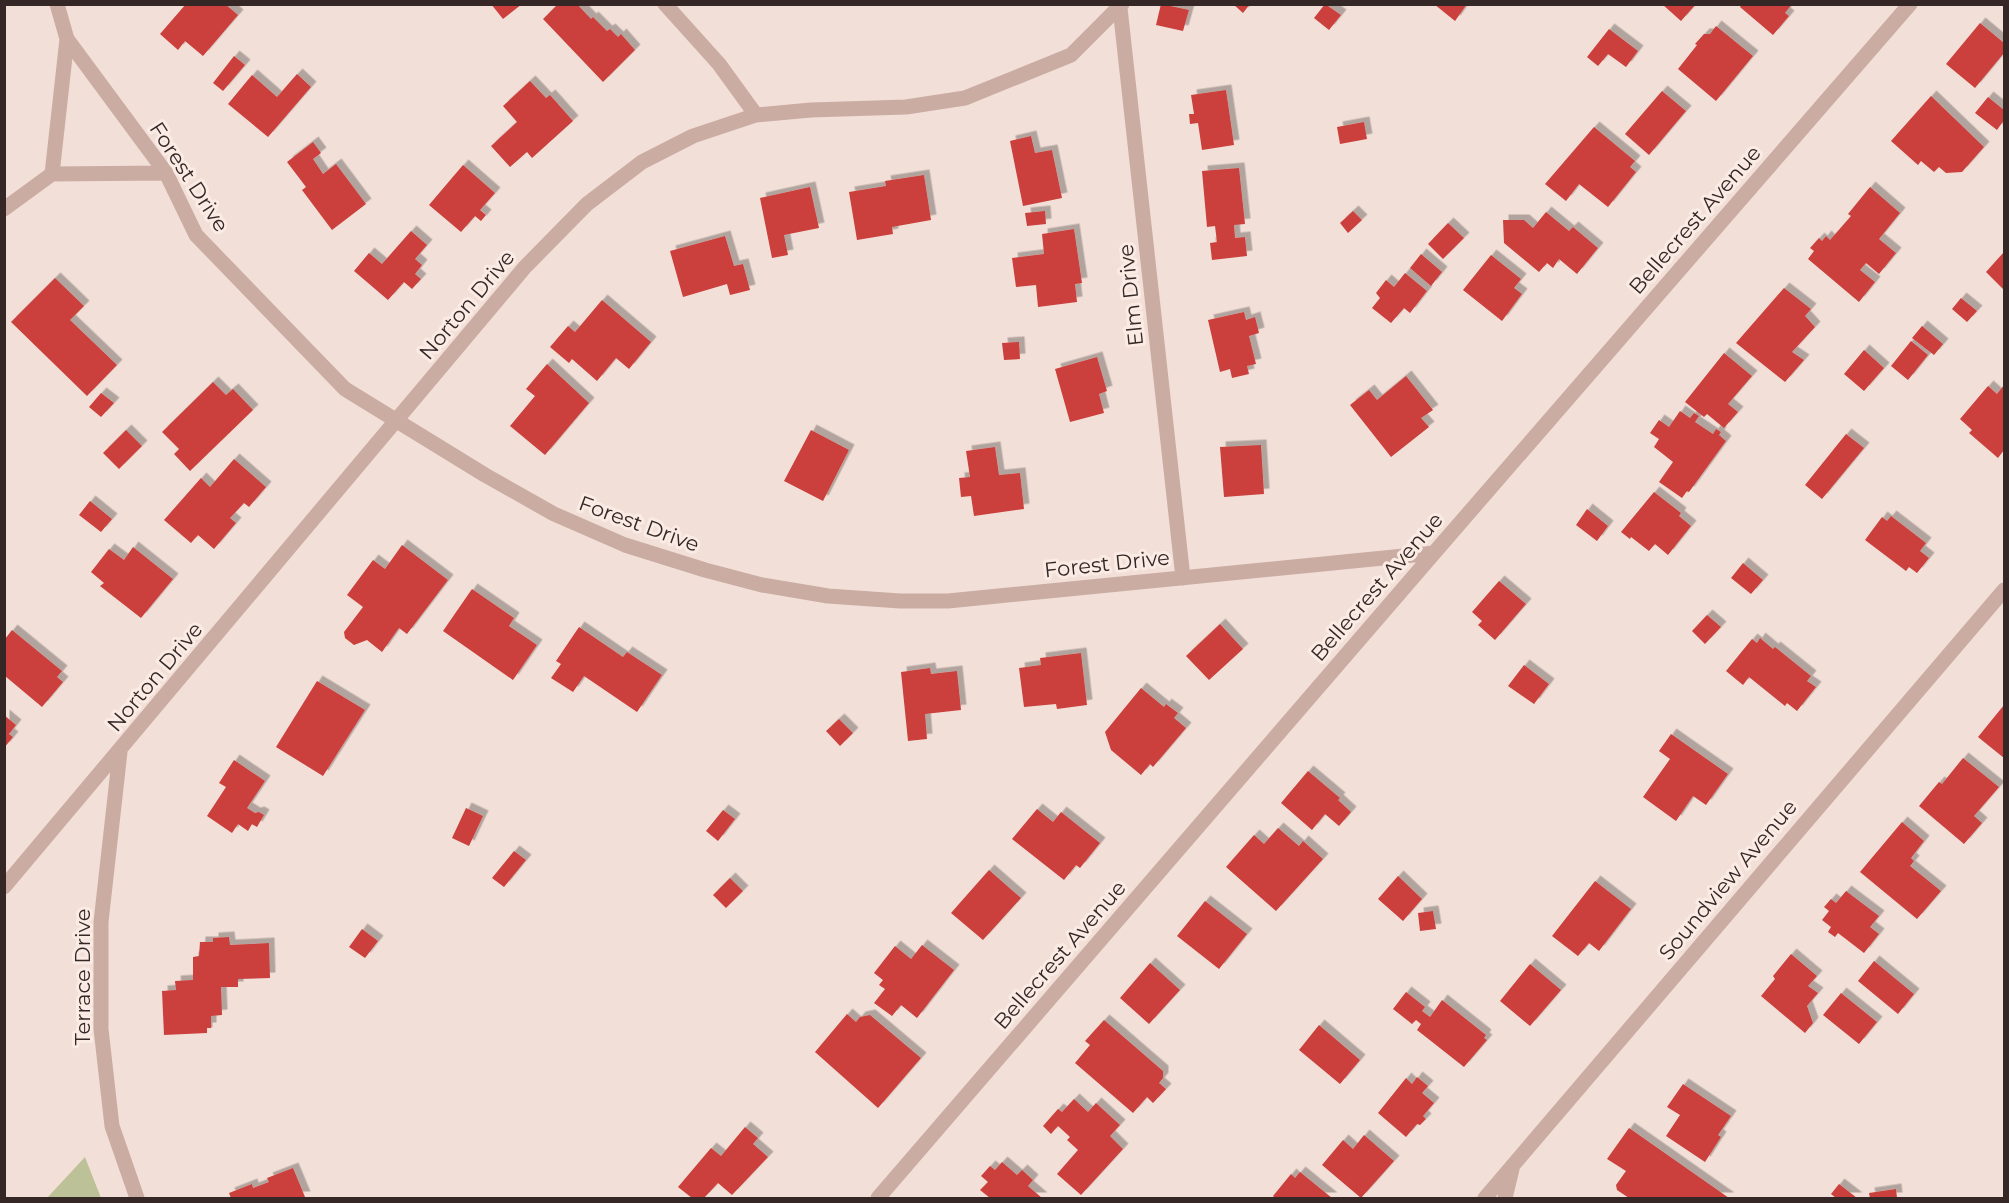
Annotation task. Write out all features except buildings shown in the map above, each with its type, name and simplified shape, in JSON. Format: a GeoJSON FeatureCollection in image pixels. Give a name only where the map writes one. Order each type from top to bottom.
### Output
{"type":"FeatureCollection","features":[{"type":"Feature","properties":{"kind":"street","name":"Forest Drive"},"geometry":{"type":"LineString","coordinates":[[57,4],[67,39],[166,173],[196,235],[345,389],[554,514],[625,545],[762,585],[828,596],[900,601],[948,601],[1434,553]]}},
{"type":"Feature","properties":{"kind":"street"},"geometry":{"type":"LineString","coordinates":[[665,4],[719,63],[756,115]]}},
{"type":"Feature","properties":{"kind":"street","name":"Bellecrest Avenue"},"geometry":{"type":"LineString","coordinates":[[878,1198],[1910,4]]}},
{"type":"Feature","properties":{"kind":"street","name":"Norton Drive"},"geometry":{"type":"LineString","coordinates":[[4,887],[120,752],[525,267],[587,204],[642,162],[693,136],[756,115],[812,110],[906,107],[965,98],[1071,55],[1121,6]]}},
{"type":"Feature","properties":{"kind":"street","name":"Elm Drive"},"geometry":{"type":"LineString","coordinates":[[1121,6],[1183,578]]}},
{"type":"Feature","properties":{"kind":"street"},"geometry":{"type":"LineString","coordinates":[[52,174],[67,39]]}},
{"type":"Feature","properties":{"kind":"street"},"geometry":{"type":"LineString","coordinates":[[4,209],[52,174],[166,173]]}},
{"type":"Feature","properties":{"kind":"street","name":"Soundview Avenue"},"geometry":{"type":"LineString","coordinates":[[1485,1198],[2004,590]]}},
{"type":"Feature","properties":{"kind":"street","name":"Terrace Drive"},"geometry":{"type":"LineString","coordinates":[[120,752],[101,922],[101,1029],[112,1126],[137,1198]]}},
{"type":"Feature","properties":{"kind":"street"},"geometry":{"type":"LineString","coordinates":[[1505,1198],[1512,1168]]}},
{"type":"Feature","properties":{"kind":"green space"},"geometry":{"type":"Polygon","coordinates":[[[85,1157],[101,1198],[47,1198],[85,1157]]]}}]}
